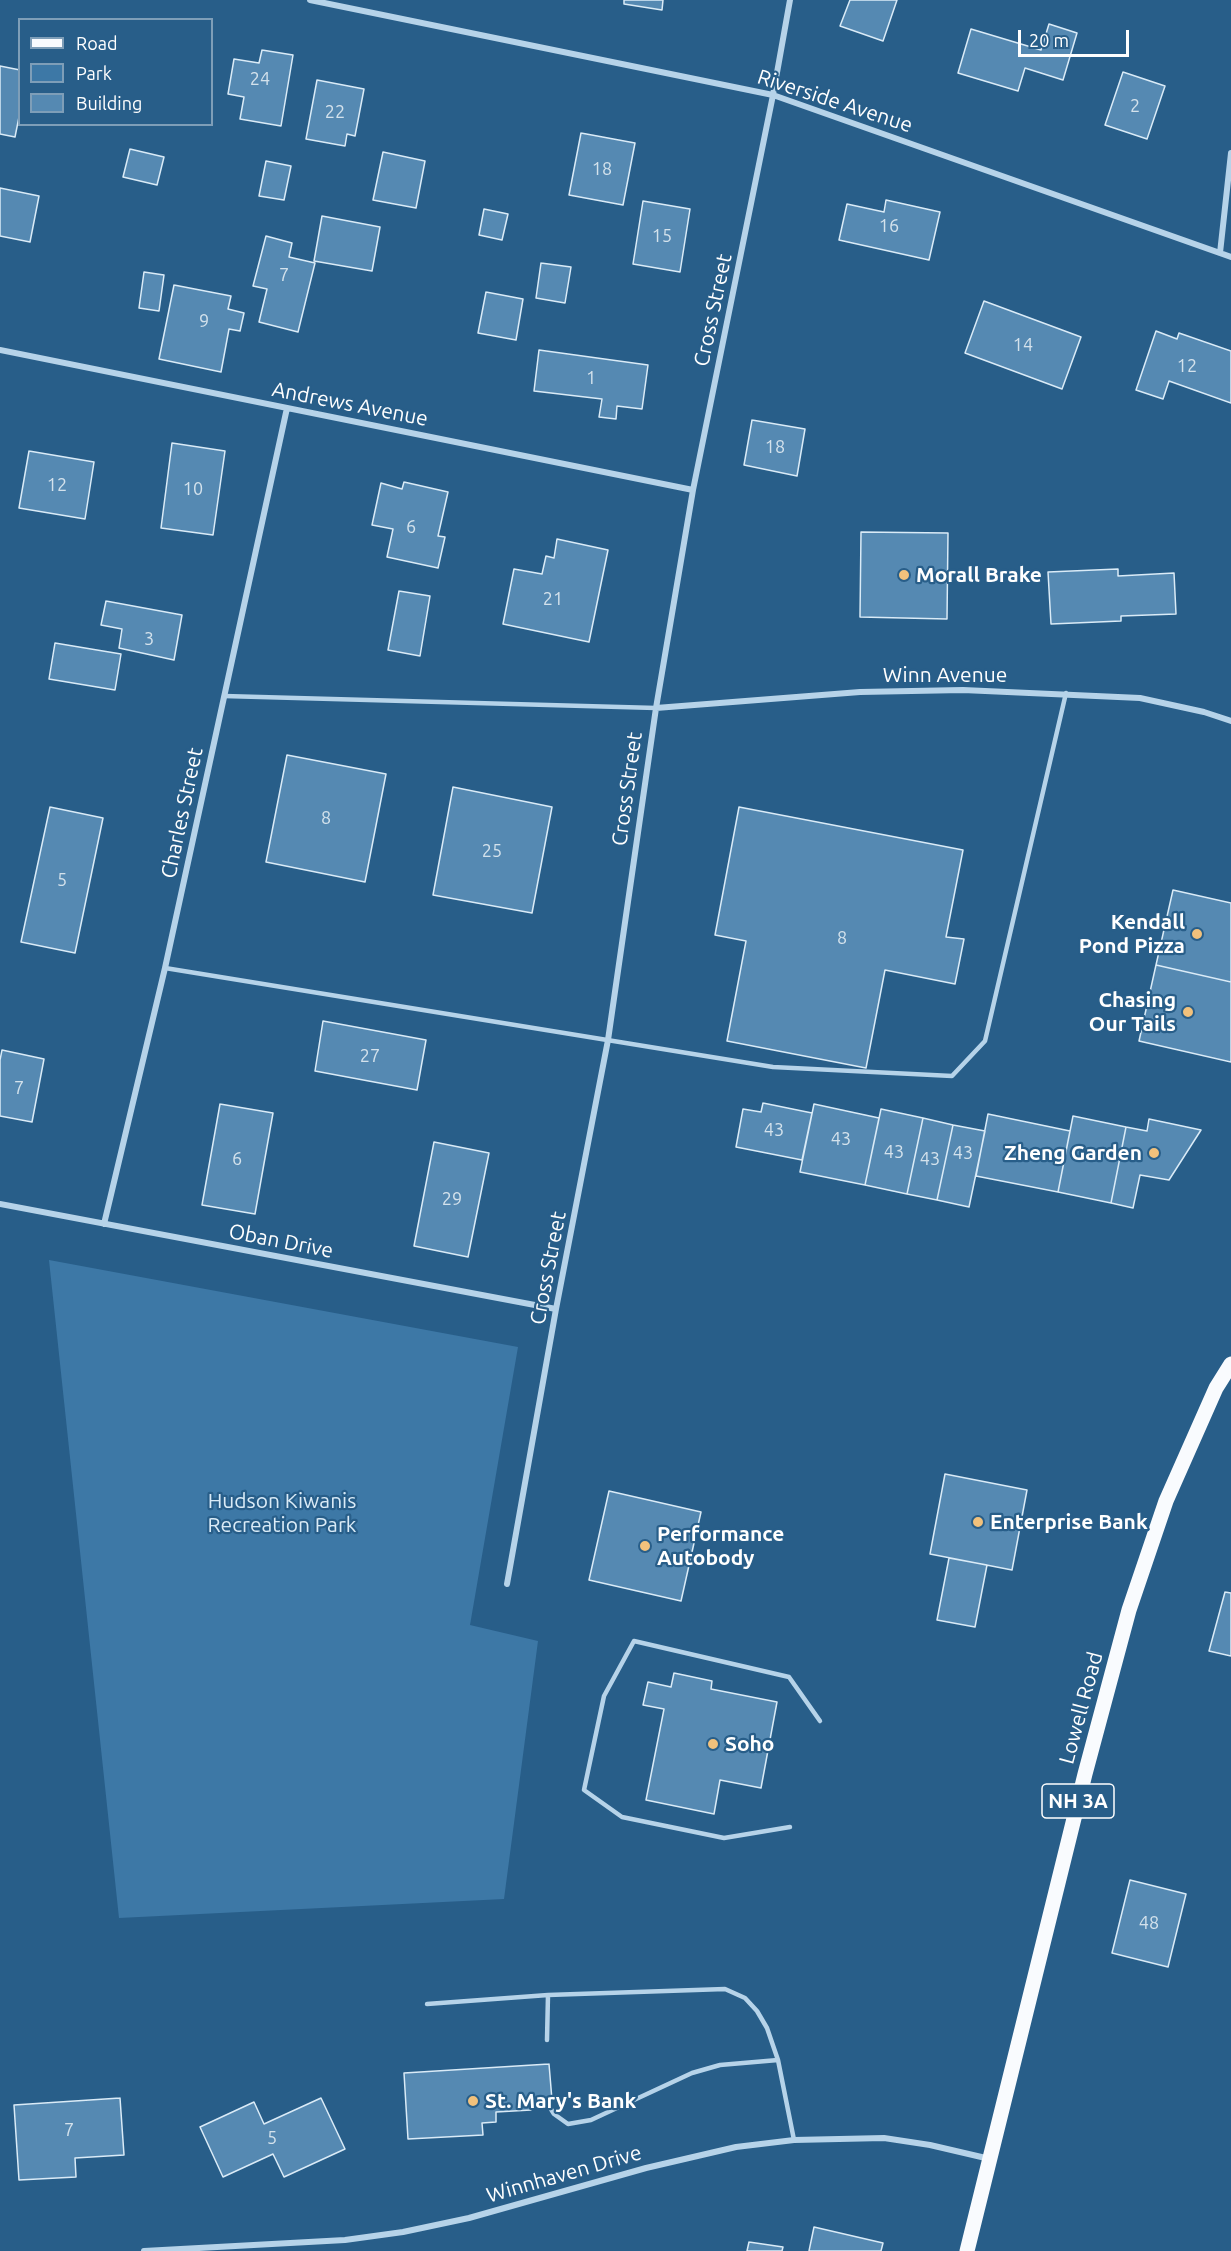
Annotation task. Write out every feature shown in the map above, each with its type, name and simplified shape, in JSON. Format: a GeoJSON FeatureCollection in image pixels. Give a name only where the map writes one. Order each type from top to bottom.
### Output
{"type":"FeatureCollection","features":[{"type":"Feature","properties":{"kind":"main road","name":"Lowell Road"},"geometry":{"type":"LineString","coordinates":[[967,2251],[1085,1774],[1129,1610],[1166,1501],[1216,1388],[1231,1364]]}},
{"type":"Feature","properties":{"kind":"street","name":"Riverside Avenue"},"geometry":{"type":"LineString","coordinates":[[310,0],[773,94],[1231,257]]}},
{"type":"Feature","properties":{"kind":"street","name":"Cross Street"},"geometry":{"type":"LineString","coordinates":[[507,1584],[556,1309],[608,1040],[656,708],[693,490],[790,0]]}},
{"type":"Feature","properties":{"kind":"street"},"geometry":{"type":"LineString","coordinates":[[1220,253],[1231,153]]}},
{"type":"Feature","properties":{"kind":"street","name":"Andrews Avenue"},"geometry":{"type":"LineString","coordinates":[[0,350],[693,490]]}},
{"type":"Feature","properties":{"kind":"street","name":"Charles Street"},"geometry":{"type":"LineString","coordinates":[[104,1224],[165,968],[287,408]]}},
{"type":"Feature","properties":{"kind":"street","name":"Winn Avenue"},"geometry":{"type":"LineString","coordinates":[[656,708],[860,692],[963,690],[1140,698],[1204,712],[1231,722]]}},
{"type":"Feature","properties":{"kind":"street","name":"Oban Drive"},"geometry":{"type":"LineString","coordinates":[[0,1204],[556,1309]]}},
{"type":"Feature","properties":{"kind":"street","name":"Winnhaven Drive"},"geometry":{"type":"LineString","coordinates":[[144,2251],[345,2240],[403,2232],[469,2218],[646,2168],[736,2147],[794,2140],[884,2138],[930,2145],[991,2159]]}},
{"type":"Feature","properties":{"kind":"lane"},"geometry":{"type":"LineString","coordinates":[[165,968],[773,1067],[951,1076],[986,1041],[1066,693]]}},
{"type":"Feature","properties":{"kind":"lane"},"geometry":{"type":"LineString","coordinates":[[224,696],[656,708]]}},
{"type":"Feature","properties":{"kind":"lane"},"geometry":{"type":"LineString","coordinates":[[790,1827],[724,1838],[622,1817],[584,1790],[604,1696],[634,1641],[789,1677],[820,1721]]}},
{"type":"Feature","properties":{"kind":"lane"},"geometry":{"type":"LineString","coordinates":[[427,2004],[548,1995],[725,1989],[745,1998],[757,2011],[767,2028],[778,2060],[794,2140]]}},
{"type":"Feature","properties":{"kind":"lane"},"geometry":{"type":"LineString","coordinates":[[547,2040],[548,1995]]}},
{"type":"Feature","properties":{"kind":"lane"},"geometry":{"type":"LineString","coordinates":[[549,2106],[554,2114],[568,2124],[591,2120],[692,2073],[720,2065],[778,2060]]}},
{"type":"Feature","properties":{"kind":"green space","name":"Hudson Kiwanis Recreation Park"},"geometry":{"type":"Polygon","coordinates":[[[49,1260],[518,1347],[470,1625],[538,1641],[504,1899],[119,1918],[49,1260]]]}},
{"type":"Feature","properties":{"kind":"building"},"geometry":{"type":"Polygon","coordinates":[[[624,0],[663,0],[662,10],[624,4],[624,0]]]}},
{"type":"Feature","properties":{"kind":"building"},"geometry":{"type":"Polygon","coordinates":[[[850,0],[897,0],[883,41],[840,26],[850,0]]]}},
{"type":"Feature","properties":{"kind":"building"},"geometry":{"type":"Polygon","coordinates":[[[1049,24],[1077,33],[1063,80],[1025,68],[1018,91],[958,73],[971,29],[1041,50],[1049,24]]]}},
{"type":"Feature","properties":{"kind":"building"},"geometry":{"type":"Polygon","coordinates":[[[262,50],[293,55],[281,126],[240,119],[244,97],[228,94],[234,59],[259,63],[262,50]]]}},
{"type":"Feature","properties":{"kind":"building"},"geometry":{"type":"Polygon","coordinates":[[[0,66],[18,70],[18,122],[15,137],[0,134],[0,66]]]}},
{"type":"Feature","properties":{"kind":"building"},"geometry":{"type":"Polygon","coordinates":[[[1123,72],[1165,86],[1147,139],[1105,125],[1123,72]]]}},
{"type":"Feature","properties":{"kind":"building"},"geometry":{"type":"Polygon","coordinates":[[[317,80],[364,89],[355,136],[347,134],[345,146],[306,139],[317,80]]]}},
{"type":"Feature","properties":{"kind":"building"},"geometry":{"type":"Polygon","coordinates":[[[581,133],[635,143],[623,205],[569,195],[581,133]]]}},
{"type":"Feature","properties":{"kind":"building"},"geometry":{"type":"Polygon","coordinates":[[[130,149],[164,157],[157,185],[123,177],[130,149]]]}},
{"type":"Feature","properties":{"kind":"building"},"geometry":{"type":"Polygon","coordinates":[[[383,152],[425,161],[416,208],[373,200],[383,152]]]}},
{"type":"Feature","properties":{"kind":"building"},"geometry":{"type":"Polygon","coordinates":[[[266,161],[291,166],[284,200],[259,196],[266,161]]]}},
{"type":"Feature","properties":{"kind":"building"},"geometry":{"type":"Polygon","coordinates":[[[0,188],[39,196],[30,242],[0,236],[0,188]]]}},
{"type":"Feature","properties":{"kind":"building"},"geometry":{"type":"Polygon","coordinates":[[[886,200],[940,212],[929,260],[839,240],[847,204],[884,212],[886,200]]]}},
{"type":"Feature","properties":{"kind":"building"},"geometry":{"type":"Polygon","coordinates":[[[643,201],[690,209],[680,272],[633,264],[643,201]]]}},
{"type":"Feature","properties":{"kind":"building"},"geometry":{"type":"Polygon","coordinates":[[[484,209],[508,214],[502,240],[479,235],[484,209]]]}},
{"type":"Feature","properties":{"kind":"building"},"geometry":{"type":"Polygon","coordinates":[[[322,216],[380,227],[372,271],[314,261],[322,216]]]}},
{"type":"Feature","properties":{"kind":"building"},"geometry":{"type":"Polygon","coordinates":[[[266,236],[292,243],[289,257],[315,263],[298,332],[259,322],[267,289],[253,286],[266,236]]]}},
{"type":"Feature","properties":{"kind":"building"},"geometry":{"type":"Polygon","coordinates":[[[541,263],[571,267],[565,303],[536,298],[541,263]]]}},
{"type":"Feature","properties":{"kind":"building"},"geometry":{"type":"Polygon","coordinates":[[[144,272],[164,275],[159,311],[139,308],[144,272]]]}},
{"type":"Feature","properties":{"kind":"building"},"geometry":{"type":"Polygon","coordinates":[[[174,285],[231,296],[228,309],[244,313],[240,331],[229,329],[221,372],[159,359],[174,285]]]}},
{"type":"Feature","properties":{"kind":"building"},"geometry":{"type":"Polygon","coordinates":[[[486,292],[523,299],[516,340],[478,333],[486,292]]]}},
{"type":"Feature","properties":{"kind":"building"},"geometry":{"type":"Polygon","coordinates":[[[984,301],[1081,337],[1062,389],[965,353],[984,301]]]}},
{"type":"Feature","properties":{"kind":"building"},"geometry":{"type":"Polygon","coordinates":[[[1156,331],[1177,339],[1179,333],[1231,351],[1231,403],[1169,381],[1163,399],[1136,390],[1156,331]]]}},
{"type":"Feature","properties":{"kind":"building"},"geometry":{"type":"Polygon","coordinates":[[[539,350],[648,365],[642,409],[617,406],[616,419],[599,417],[602,399],[534,391],[539,350]]]}},
{"type":"Feature","properties":{"kind":"building"},"geometry":{"type":"Polygon","coordinates":[[[752,420],[805,429],[797,476],[744,465],[752,420]]]}},
{"type":"Feature","properties":{"kind":"building"},"geometry":{"type":"Polygon","coordinates":[[[172,443],[225,451],[213,535],[161,528],[172,443]]]}},
{"type":"Feature","properties":{"kind":"building"},"geometry":{"type":"Polygon","coordinates":[[[29,451],[94,462],[85,519],[19,508],[29,451]]]}},
{"type":"Feature","properties":{"kind":"building"},"geometry":{"type":"Polygon","coordinates":[[[404,482],[448,492],[438,536],[445,537],[438,568],[387,557],[393,529],[372,525],[381,483],[402,489],[404,482]]]}},
{"type":"Feature","properties":{"kind":"building","name":"Morall Brake"},"geometry":{"type":"Polygon","coordinates":[[[861,532],[948,533],[947,619],[860,617],[861,532]]]}},
{"type":"Feature","properties":{"kind":"building"},"geometry":{"type":"Polygon","coordinates":[[[557,539],[608,550],[589,642],[503,624],[514,569],[542,574],[546,556],[554,558],[557,539]]]}},
{"type":"Feature","properties":{"kind":"building"},"geometry":{"type":"Polygon","coordinates":[[[1118,569],[1118,576],[1174,573],[1176,614],[1121,616],[1121,621],[1051,624],[1048,572],[1118,569]]]}},
{"type":"Feature","properties":{"kind":"building"},"geometry":{"type":"Polygon","coordinates":[[[399,591],[430,596],[420,656],[388,650],[399,591]]]}},
{"type":"Feature","properties":{"kind":"building"},"geometry":{"type":"Polygon","coordinates":[[[106,601],[182,615],[174,660],[119,648],[122,629],[101,625],[106,601]]]}},
{"type":"Feature","properties":{"kind":"building"},"geometry":{"type":"Polygon","coordinates":[[[55,643],[121,654],[115,690],[49,679],[55,643]]]}},
{"type":"Feature","properties":{"kind":"building"},"geometry":{"type":"Polygon","coordinates":[[[287,755],[386,774],[365,882],[266,862],[287,755]]]}},
{"type":"Feature","properties":{"kind":"building"},"geometry":{"type":"Polygon","coordinates":[[[453,787],[552,807],[532,913],[433,895],[453,787]]]}},
{"type":"Feature","properties":{"kind":"building"},"geometry":{"type":"Polygon","coordinates":[[[50,807],[103,818],[75,953],[21,942],[50,807]]]}},
{"type":"Feature","properties":{"kind":"building"},"geometry":{"type":"Polygon","coordinates":[[[739,807],[963,850],[946,937],[964,939],[955,984],[885,970],[866,1068],[727,1041],[746,941],[715,935],[739,807]]]}},
{"type":"Feature","properties":{"kind":"building","name":"Kendall Pond Pizza"},"geometry":{"type":"Polygon","coordinates":[[[1173,890],[1231,903],[1231,982],[1156,965],[1173,890]]]}},
{"type":"Feature","properties":{"kind":"building","name":"Chasing Our Tails"},"geometry":{"type":"Polygon","coordinates":[[[1156,965],[1231,982],[1231,1062],[1139,1041],[1156,965]]]}},
{"type":"Feature","properties":{"kind":"building"},"geometry":{"type":"Polygon","coordinates":[[[323,1021],[426,1040],[417,1090],[315,1071],[323,1021]]]}},
{"type":"Feature","properties":{"kind":"building"},"geometry":{"type":"Polygon","coordinates":[[[2,1050],[44,1059],[32,1122],[0,1116],[2,1050]]]}},
{"type":"Feature","properties":{"kind":"building"},"geometry":{"type":"Polygon","coordinates":[[[763,1103],[812,1113],[802,1160],[736,1147],[743,1109],[761,1112],[763,1103]]]}},
{"type":"Feature","properties":{"kind":"building"},"geometry":{"type":"Polygon","coordinates":[[[220,1104],[273,1113],[255,1214],[202,1205],[220,1104]]]}},
{"type":"Feature","properties":{"kind":"building"},"geometry":{"type":"Polygon","coordinates":[[[814,1104],[879,1118],[865,1185],[800,1172],[814,1104]]]}},
{"type":"Feature","properties":{"kind":"building"},"geometry":{"type":"Polygon","coordinates":[[[881,1109],[923,1118],[907,1194],[865,1185],[881,1109]]]}},
{"type":"Feature","properties":{"kind":"building"},"geometry":{"type":"Polygon","coordinates":[[[988,1114],[1070,1131],[1058,1192],[976,1176],[988,1114]]]}},
{"type":"Feature","properties":{"kind":"building"},"geometry":{"type":"Polygon","coordinates":[[[1073,1116],[1126,1127],[1111,1203],[1058,1192],[1073,1116]]]}},
{"type":"Feature","properties":{"kind":"building"},"geometry":{"type":"Polygon","coordinates":[[[923,1118],[953,1125],[937,1200],[907,1194],[923,1118]]]}},
{"type":"Feature","properties":{"kind":"building","name":"Zheng Garden"},"geometry":{"type":"Polygon","coordinates":[[[1149,1119],[1201,1130],[1169,1180],[1140,1175],[1133,1208],[1111,1203],[1126,1127],[1147,1131],[1149,1119]]]}},
{"type":"Feature","properties":{"kind":"building"},"geometry":{"type":"Polygon","coordinates":[[[953,1125],[985,1131],[969,1207],[937,1200],[953,1125]]]}},
{"type":"Feature","properties":{"kind":"building"},"geometry":{"type":"Polygon","coordinates":[[[434,1142],[489,1153],[468,1257],[414,1246],[434,1142]]]}},
{"type":"Feature","properties":{"kind":"building","name":"Enterprise Bank"},"geometry":{"type":"Polygon","coordinates":[[[945,1474],[1027,1490],[1012,1570],[930,1554],[945,1474]]]}},
{"type":"Feature","properties":{"kind":"building","name":"Performance Autobody"},"geometry":{"type":"Polygon","coordinates":[[[609,1491],[701,1512],[681,1601],[589,1580],[609,1491]]]}},
{"type":"Feature","properties":{"kind":"building"},"geometry":{"type":"Polygon","coordinates":[[[949,1558],[987,1565],[975,1627],[937,1620],[949,1558]]]}},
{"type":"Feature","properties":{"kind":"building"},"geometry":{"type":"Polygon","coordinates":[[[1225,1592],[1231,1593],[1231,1656],[1209,1651],[1225,1592]]]}},
{"type":"Feature","properties":{"kind":"building","name":"Soho"},"geometry":{"type":"Polygon","coordinates":[[[674,1673],[712,1681],[711,1689],[777,1702],[761,1788],[720,1780],[714,1814],[646,1800],[664,1709],[643,1705],[648,1682],[671,1687],[674,1673]]]}},
{"type":"Feature","properties":{"kind":"building"},"geometry":{"type":"Polygon","coordinates":[[[1130,1880],[1186,1894],[1168,1967],[1112,1953],[1130,1880]]]}},
{"type":"Feature","properties":{"kind":"building","name":"St. Mary's Bank"},"geometry":{"type":"Polygon","coordinates":[[[549,2064],[552,2100],[530,2102],[531,2110],[496,2112],[496,2122],[482,2123],[483,2135],[408,2139],[404,2073],[549,2064]]]}},
{"type":"Feature","properties":{"kind":"building"},"geometry":{"type":"Polygon","coordinates":[[[120,2098],[124,2155],[75,2158],[76,2177],[19,2180],[14,2105],[120,2098]]]}},
{"type":"Feature","properties":{"kind":"building"},"geometry":{"type":"Polygon","coordinates":[[[321,2098],[345,2149],[284,2177],[273,2154],[223,2177],[200,2127],[254,2102],[264,2124],[321,2098]]]}},
{"type":"Feature","properties":{"kind":"building"},"geometry":{"type":"Polygon","coordinates":[[[814,2227],[883,2243],[881,2251],[809,2251],[814,2227]]]}},
{"type":"Feature","properties":{"kind":"building"},"geometry":{"type":"Polygon","coordinates":[[[749,2242],[783,2247],[782,2251],[747,2251],[749,2242]]]}},
{"type":"Feature","properties":{"kind":"place","name":"Morall Brake"},"geometry":{"type":"Point","coordinates":[904,575]}},
{"type":"Feature","properties":{"kind":"place","name":"Kendall Pond Pizza"},"geometry":{"type":"Point","coordinates":[1197,934]}},
{"type":"Feature","properties":{"kind":"place","name":"Chasing Our Tails"},"geometry":{"type":"Point","coordinates":[1188,1012]}},
{"type":"Feature","properties":{"kind":"place","name":"Zheng Garden"},"geometry":{"type":"Point","coordinates":[1154,1153]}},
{"type":"Feature","properties":{"kind":"place","name":"Enterprise Bank"},"geometry":{"type":"Point","coordinates":[978,1522]}},
{"type":"Feature","properties":{"kind":"place","name":"Performance Autobody"},"geometry":{"type":"Point","coordinates":[645,1546]}},
{"type":"Feature","properties":{"kind":"place","name":"Soho"},"geometry":{"type":"Point","coordinates":[713,1744]}},
{"type":"Feature","properties":{"kind":"place","name":"St. Mary's Bank"},"geometry":{"type":"Point","coordinates":[473,2101]}}]}
